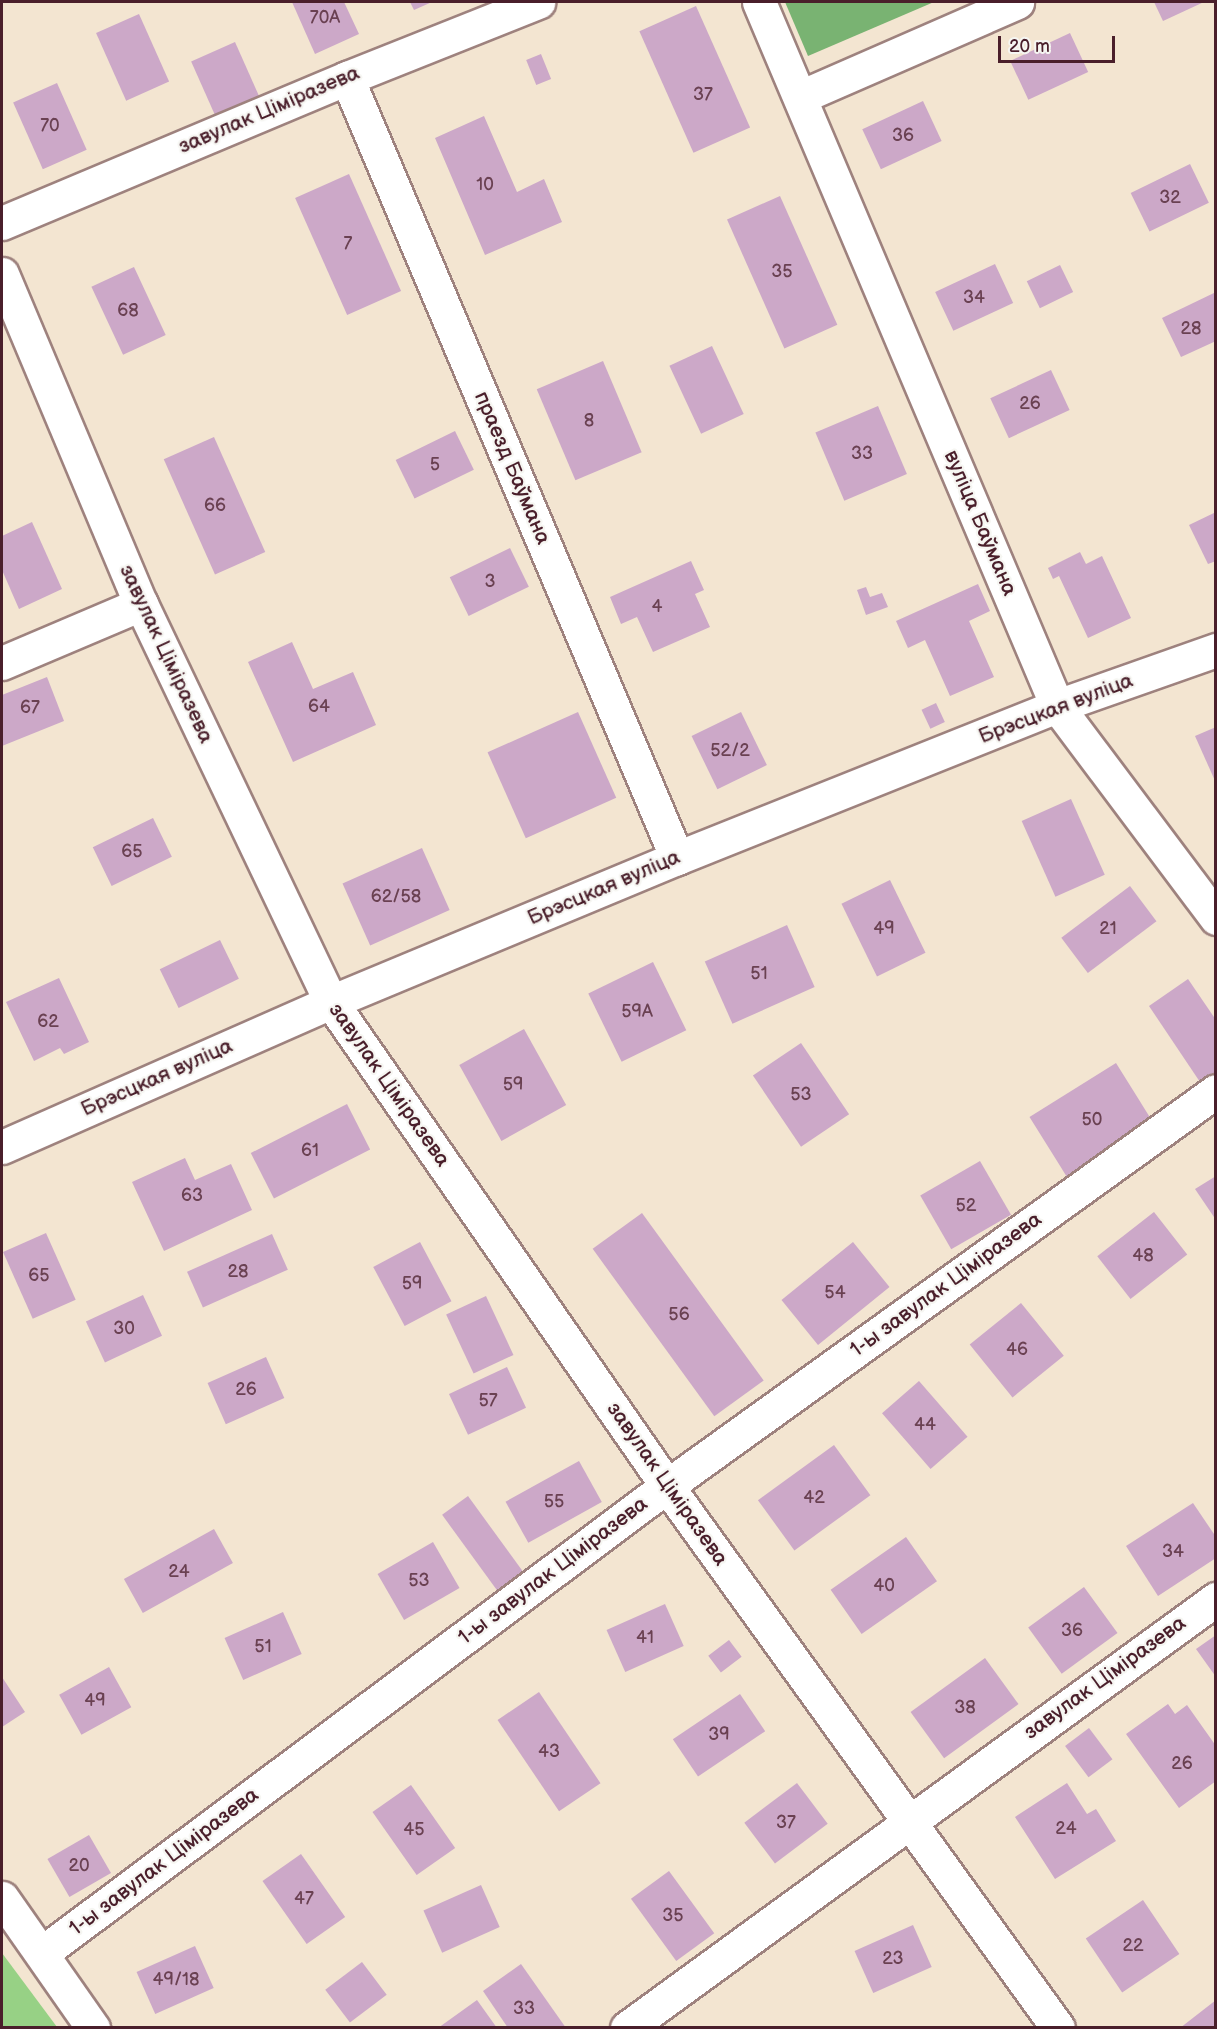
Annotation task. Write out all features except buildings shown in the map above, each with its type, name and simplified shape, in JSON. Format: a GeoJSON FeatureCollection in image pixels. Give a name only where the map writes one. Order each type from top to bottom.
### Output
{"type":"FeatureCollection","features":[{"type":"Feature","properties":{"kind":"street","name":"завулак Ціміразева"},"geometry":{"type":"LineString","coordinates":[[2,223],[346,78],[538,2]]}},
{"type":"Feature","properties":{"kind":"street","name":"вуліца Баўмана"},"geometry":{"type":"LineString","coordinates":[[759,2],[1057,706],[1215,918]]}},
{"type":"Feature","properties":{"kind":"street"},"geometry":{"type":"LineString","coordinates":[[800,97],[1017,2]]}},
{"type":"Feature","properties":{"kind":"street","name":"праезд Баўмана"},"geometry":{"type":"LineString","coordinates":[[346,78],[677,858]]}},
{"type":"Feature","properties":{"kind":"street","name":"завулак Ціміразева"},"geometry":{"type":"LineString","coordinates":[[2,274],[141,604],[331,1002],[667,1486],[1058,2028]]}},
{"type":"Feature","properties":{"kind":"street"},"geometry":{"type":"LineString","coordinates":[[2,663],[141,604]]}},
{"type":"Feature","properties":{"kind":"street","name":"Брэсцкая вуліца"},"geometry":{"type":"LineString","coordinates":[[2,1147],[331,1002],[677,858],[1057,706],[1215,650]]}},
{"type":"Feature","properties":{"kind":"street","name":"1-ы завулак Ціміразева"},"geometry":{"type":"LineString","coordinates":[[42,1953],[667,1486],[1215,1091]]}},
{"type":"Feature","properties":{"kind":"street","name":"завулак Ціміразева"},"geometry":{"type":"LineString","coordinates":[[627,2028],[1215,1599]]}},
{"type":"Feature","properties":{"kind":"street"},"geometry":{"type":"LineString","coordinates":[[2,1898],[93,2028]]}},
{"type":"Feature","properties":{"kind":"green space"},"geometry":{"type":"Polygon","coordinates":[[[785,2],[934,2],[808,56],[785,2]]]}},
{"type":"Feature","properties":{"kind":"green space"},"geometry":{"type":"Polygon","coordinates":[[[2,1953],[57,2027],[2,2027],[2,1953]]]}}]}
